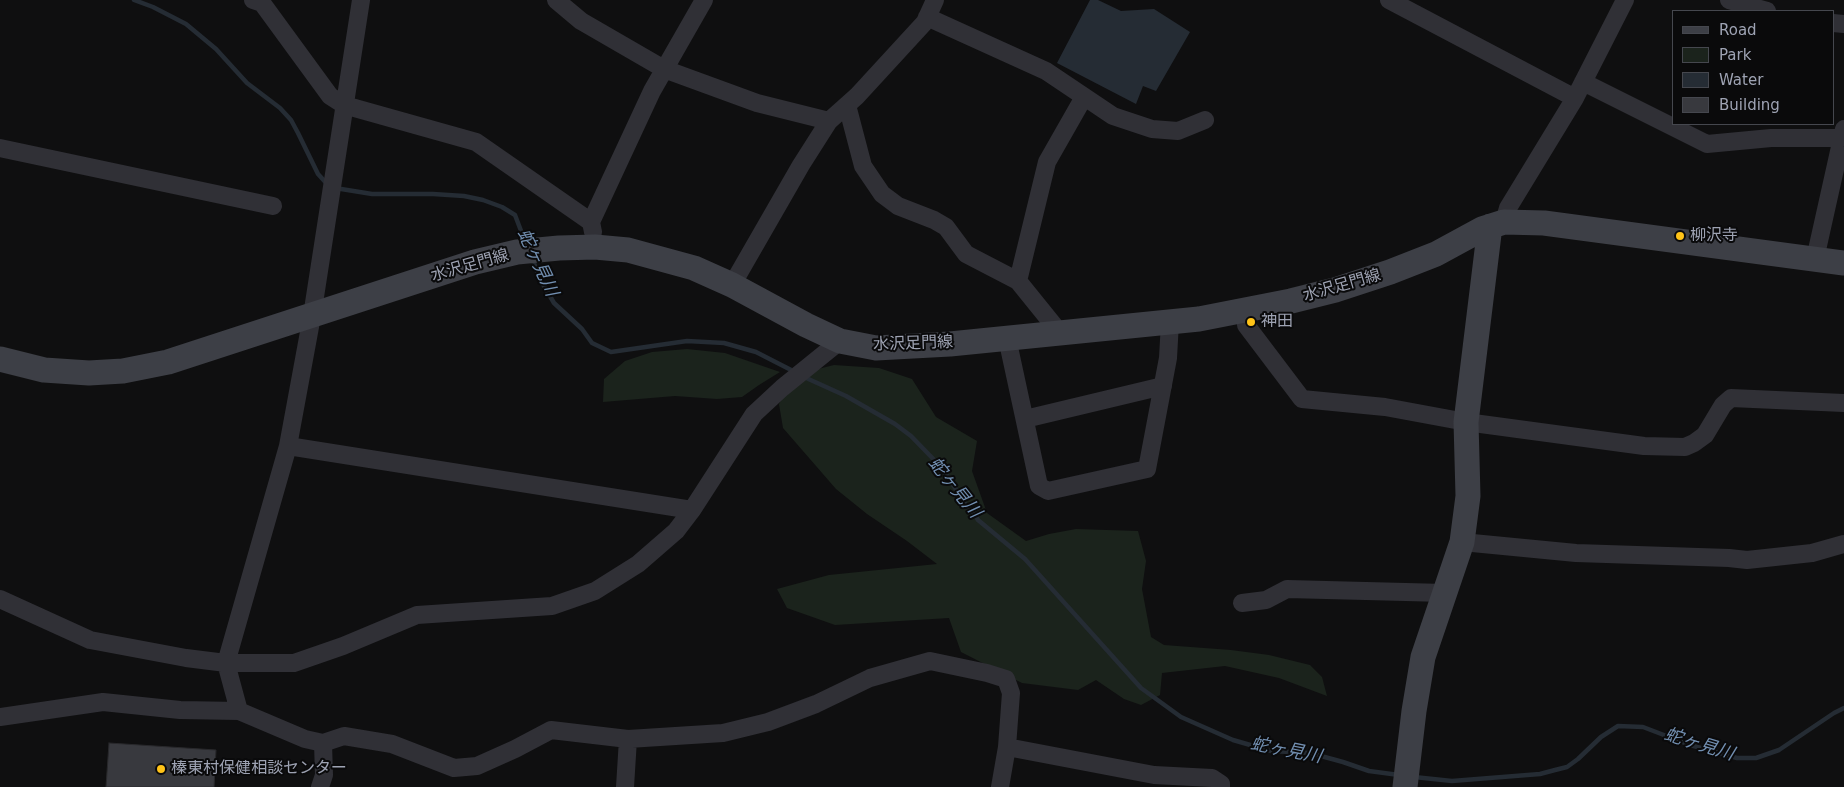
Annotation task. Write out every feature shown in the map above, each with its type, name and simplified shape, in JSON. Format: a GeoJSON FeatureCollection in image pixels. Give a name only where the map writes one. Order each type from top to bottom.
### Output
{"type":"FeatureCollection","features":[{"type":"Feature","properties":{"kind":"main road"},"geometry":{"type":"LineString","coordinates":[[1405,787],[1414,711],[1423,657],[1462,542],[1468,496],[1466,422],[1497,224],[1544,224],[1844,263]]}},
{"type":"Feature","properties":{"kind":"main road","name":"水沢足門線"},"geometry":{"type":"LineString","coordinates":[[0,359],[44,370],[89,373],[123,371],[168,362],[475,262],[518,252],[595,247],[628,250],[694,268],[732,285],[840,341],[876,348],[914,347],[1199,319],[1291,301],[1335,290],[1390,272],[1436,254],[1497,224]]}},
{"type":"Feature","properties":{"kind":"street"},"geometry":{"type":"LineString","coordinates":[[253,0],[262,3],[330,96],[344,105],[476,142],[591,222]]}},
{"type":"Feature","properties":{"kind":"street"},"geometry":{"type":"LineString","coordinates":[[239,711],[226,663],[288,446],[312,316],[361,0]]}},
{"type":"Feature","properties":{"kind":"street"},"geometry":{"type":"LineString","coordinates":[[556,0],[581,21],[664,69],[757,103],[829,121]]}},
{"type":"Feature","properties":{"kind":"street"},"geometry":{"type":"LineString","coordinates":[[595,247],[591,222],[652,91],[704,0]]}},
{"type":"Feature","properties":{"kind":"street"},"geometry":{"type":"LineString","coordinates":[[732,285],[801,165],[829,121],[857,96],[924,22],[935,0]]}},
{"type":"Feature","properties":{"kind":"street"},"geometry":{"type":"LineString","coordinates":[[1390,0],[1574,98]]}},
{"type":"Feature","properties":{"kind":"street"},"geometry":{"type":"LineString","coordinates":[[1497,224],[1574,98],[1625,0]]}},
{"type":"Feature","properties":{"kind":"street"},"geometry":{"type":"LineString","coordinates":[[1728,0],[1763,10]]}},
{"type":"Feature","properties":{"kind":"street"},"geometry":{"type":"LineString","coordinates":[[927,17],[1046,71],[1113,116],[1152,129],[1178,131],[1205,120]]}},
{"type":"Feature","properties":{"kind":"street"},"geometry":{"type":"LineString","coordinates":[[1583,82],[1707,144],[1843,133],[1816,260]]}},
{"type":"Feature","properties":{"kind":"street"},"geometry":{"type":"LineString","coordinates":[[1018,281],[1047,162],[1084,97]]}},
{"type":"Feature","properties":{"kind":"street"},"geometry":{"type":"LineString","coordinates":[[847,105],[862,166],[882,194],[898,206],[934,220],[946,227],[966,254],[1018,281],[1060,333]]}},
{"type":"Feature","properties":{"kind":"street"},"geometry":{"type":"LineString","coordinates":[[0,148],[273,206]]}},
{"type":"Feature","properties":{"kind":"street"},"geometry":{"type":"LineString","coordinates":[[1007,338],[1039,486],[1048,491],[1147,470],[1168,358],[1170,322]]}},
{"type":"Feature","properties":{"kind":"street"},"geometry":{"type":"LineString","coordinates":[[1246,324],[1302,399],[1385,407],[1466,422],[1644,446],[1685,447],[1694,443],[1705,435],[1722,405],[1731,398],[1844,403]]}},
{"type":"Feature","properties":{"kind":"street"},"geometry":{"type":"LineString","coordinates":[[0,599],[90,640],[186,658],[226,663],[294,663],[343,646],[417,615],[552,606],[595,591],[638,564],[676,531],[692,510],[754,414],[782,388],[840,341]]}},
{"type":"Feature","properties":{"kind":"street"},"geometry":{"type":"LineString","coordinates":[[1025,419],[1163,386]]}},
{"type":"Feature","properties":{"kind":"street"},"geometry":{"type":"LineString","coordinates":[[288,446],[692,510]]}},
{"type":"Feature","properties":{"kind":"street"},"geometry":{"type":"LineString","coordinates":[[1462,542],[1576,553],[1747,560],[1812,553],[1844,544]]}},
{"type":"Feature","properties":{"kind":"street"},"geometry":{"type":"LineString","coordinates":[[1242,603],[1266,600],[1287,590],[1445,593]]}},
{"type":"Feature","properties":{"kind":"street"},"geometry":{"type":"LineString","coordinates":[[0,717],[103,702],[180,710],[239,711],[305,739],[323,743],[344,736],[392,744],[454,768],[477,766],[551,730],[628,739],[723,733],[768,722],[816,704],[870,678],[930,662],[987,673],[1006,679],[1010,693],[1007,747],[1000,787]]}},
{"type":"Feature","properties":{"kind":"street"},"geometry":{"type":"LineString","coordinates":[[625,787],[628,739]]}},
{"type":"Feature","properties":{"kind":"street"},"geometry":{"type":"LineString","coordinates":[[320,787],[324,775],[323,743]]}},
{"type":"Feature","properties":{"kind":"street"},"geometry":{"type":"LineString","coordinates":[[1007,747],[1154,775],[1212,778],[1221,784],[1221,787]]}},
{"type":"Feature","properties":{"kind":"green space"},"geometry":{"type":"Polygon","coordinates":[[[687,349],[725,353],[780,372],[742,397],[717,399],[675,396],[603,402],[604,379],[625,361],[652,352],[687,349]]]}},
{"type":"Feature","properties":{"kind":"green space"},"geometry":{"type":"Polygon","coordinates":[[[834,365],[879,368],[912,379],[936,417],[977,441],[972,471],[987,513],[1026,541],[1076,529],[1138,531],[1146,561],[1142,589],[1151,637],[1164,645],[1269,655],[1310,665],[1322,677],[1327,696],[1279,678],[1225,666],[1162,673],[1160,695],[1141,705],[1124,699],[1096,680],[1078,690],[1022,683],[961,652],[949,618],[835,625],[787,608],[777,589],[829,575],[937,564],[867,514],[836,489],[783,428],[779,404],[788,389],[814,370],[834,365]]]}},
{"type":"Feature","properties":{"kind":"water"},"geometry":{"type":"Polygon","coordinates":[[[1090,0],[1098,0],[1121,11],[1154,9],[1190,32],[1156,91],[1143,86],[1136,104],[1057,63],[1090,0]]]}},
{"type":"Feature","properties":{"kind":"building","name":"榛東村保健相談センター"},"geometry":{"type":"Polygon","coordinates":[[[109,743],[216,750],[214,787],[106,787],[109,743]]]}},
{"type":"Feature","properties":{"kind":"waterway","name":"蛇ヶ見川"},"geometry":{"type":"LineString","coordinates":[[134,0],[153,7],[186,24],[216,49],[247,83],[280,108],[291,120],[318,174],[328,185]]}},
{"type":"Feature","properties":{"kind":"waterway","name":"蛇ヶ見川"},"geometry":{"type":"LineString","coordinates":[[335,188],[372,194],[433,194],[464,196],[483,200],[502,207],[515,215],[526,244]]}},
{"type":"Feature","properties":{"kind":"waterway","name":"蛇ヶ見川"},"geometry":{"type":"LineString","coordinates":[[532,258],[540,279],[554,303],[582,329],[592,343],[611,352],[687,341],[724,343],[756,352],[795,372]]}},
{"type":"Feature","properties":{"kind":"waterway","name":"蛇ヶ見川"},"geometry":{"type":"LineString","coordinates":[[804,377],[846,396],[895,424],[911,436],[942,468],[978,520],[1025,559],[1141,688],[1181,717],[1233,740],[1271,751],[1310,753],[1369,771],[1399,775]]}},
{"type":"Feature","properties":{"kind":"waterway","name":"蛇ヶ見川"},"geometry":{"type":"LineString","coordinates":[[1414,777],[1452,781],[1540,774],[1567,767],[1601,737],[1618,726],[1643,727],[1690,745],[1737,758],[1756,758],[1779,750],[1844,708]]}},
{"type":"Feature","properties":{"kind":"place","name":"柳沢寺"},"geometry":{"type":"Point","coordinates":[1680,236]}},
{"type":"Feature","properties":{"kind":"place","name":"神田"},"geometry":{"type":"Point","coordinates":[1251,322]}},
{"type":"Feature","properties":{"kind":"place","name":"榛東村保健相談センター"},"geometry":{"type":"Point","coordinates":[161,769]}}]}
